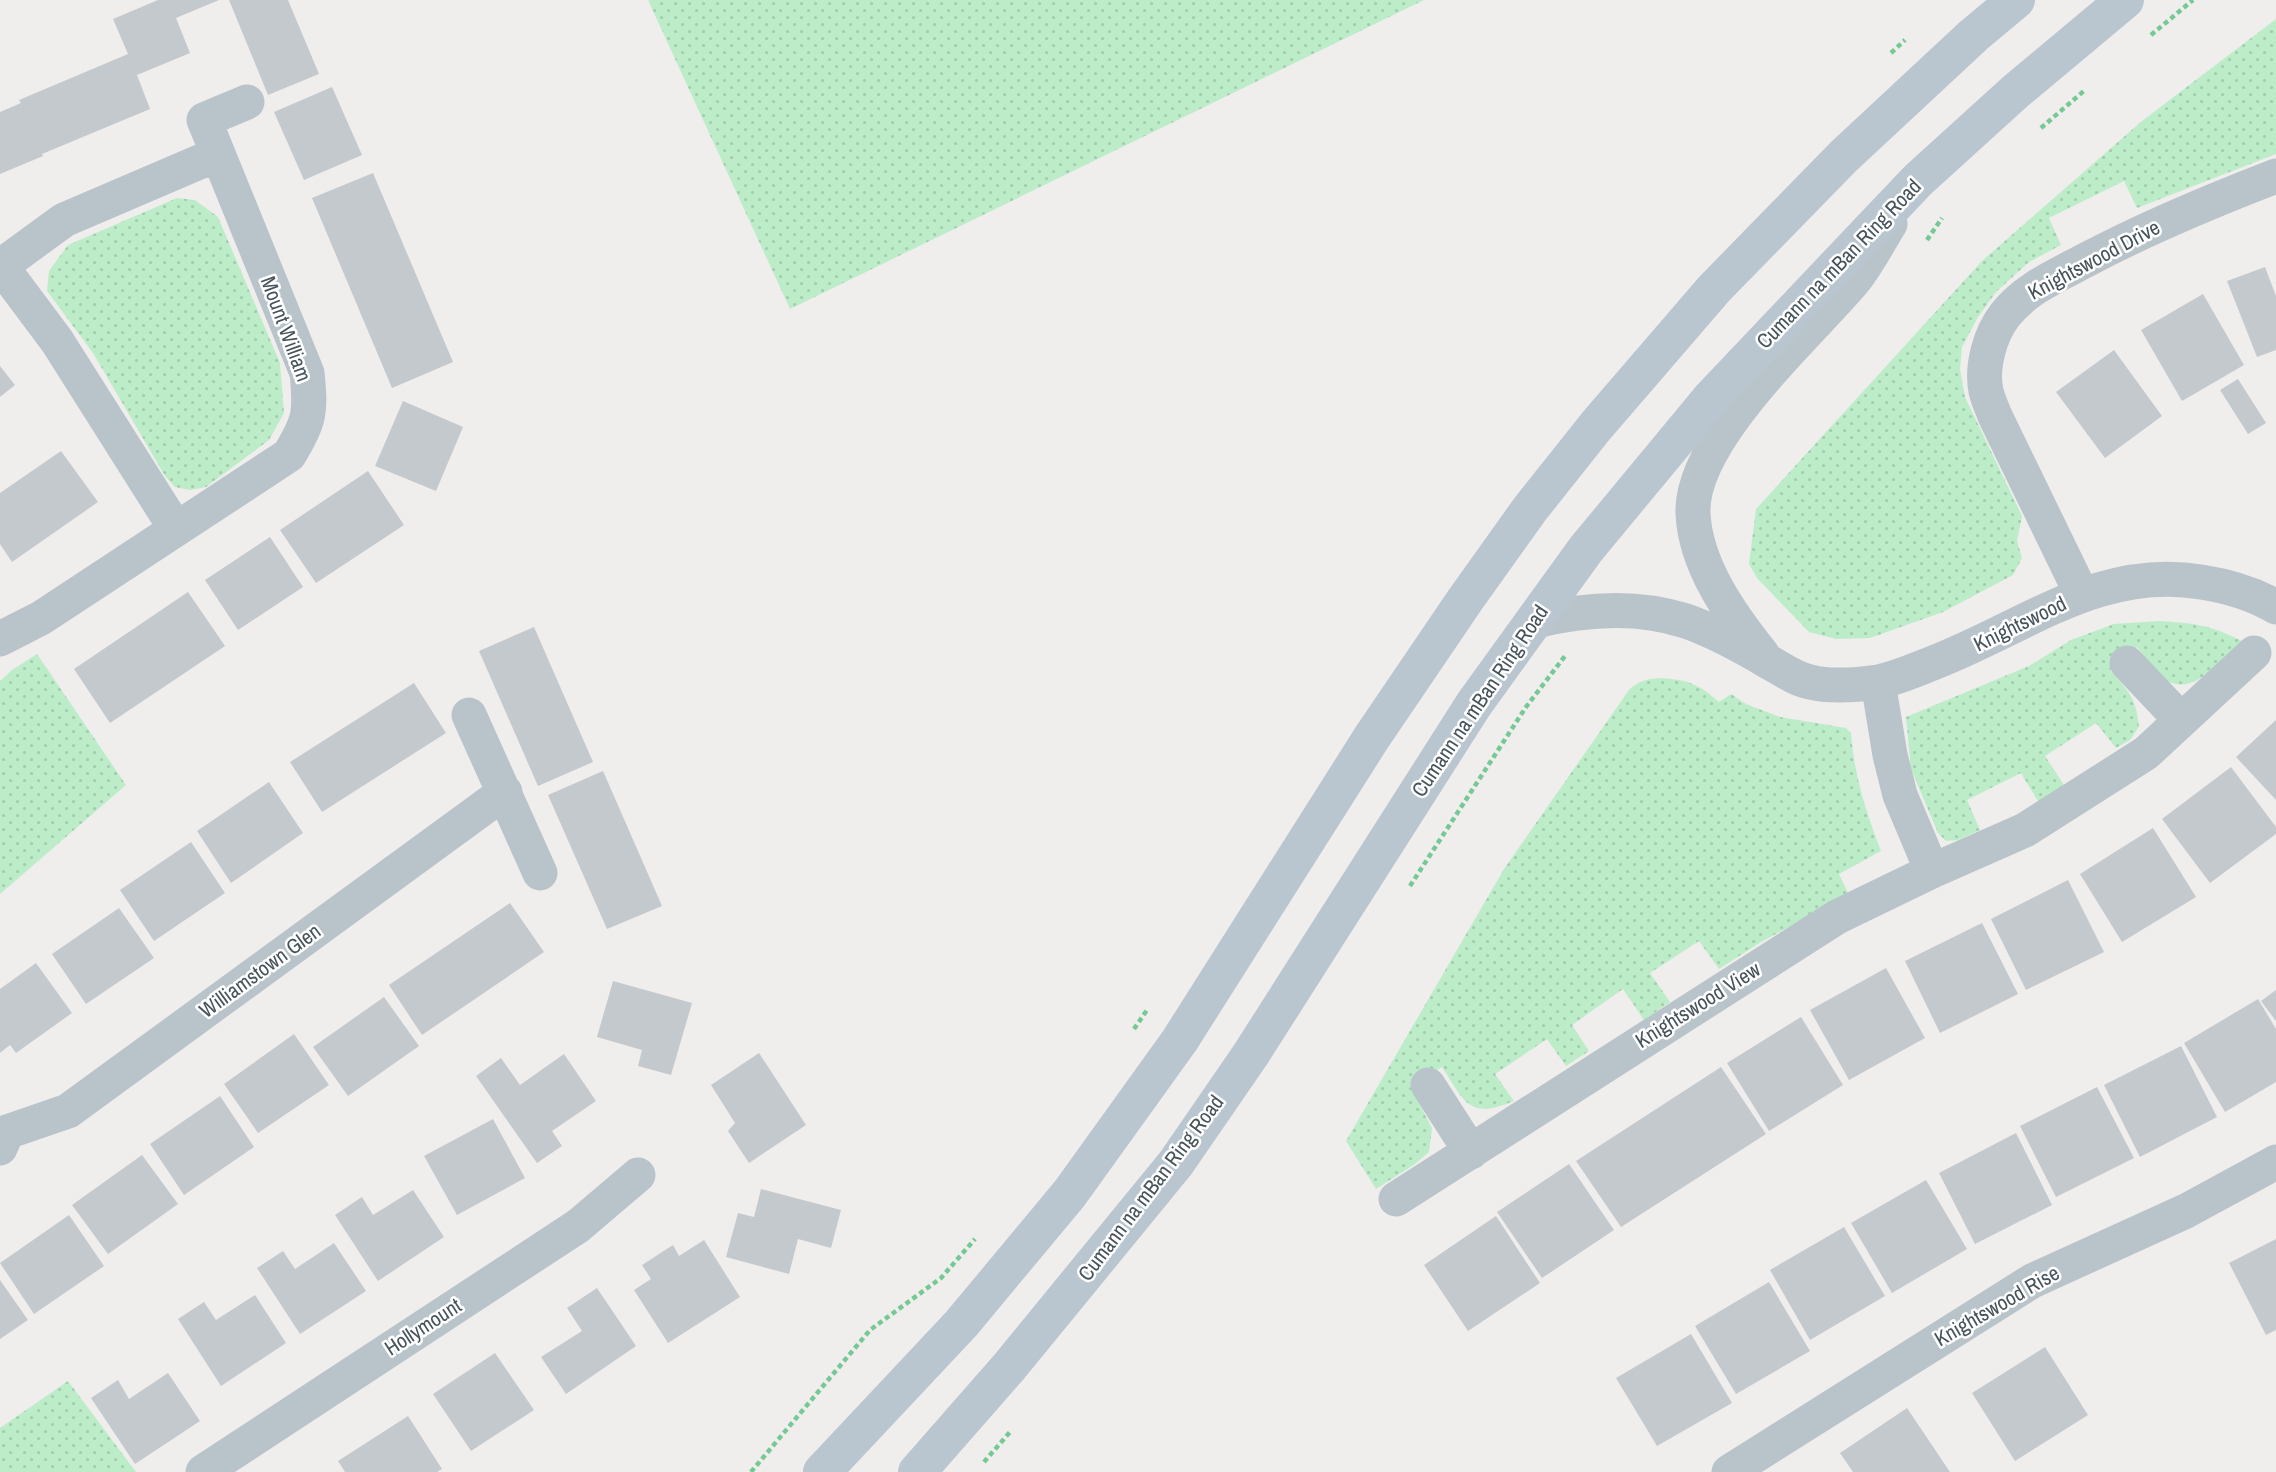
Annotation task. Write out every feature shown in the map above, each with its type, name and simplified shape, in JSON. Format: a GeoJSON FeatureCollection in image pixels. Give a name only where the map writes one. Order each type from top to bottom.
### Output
{"type":"FeatureCollection","features":[{"type":"Feature","properties":{"kind":"main road"},"geometry":{"type":"LineString","coordinates":[[822,1472],[961,1324],[1070,1193],[1180,1040],[1372,737],[1465,600],[1530,509],[1596,426],[1714,289],[1843,156],[1974,34],[2016,0]]}},
{"type":"Feature","properties":{"kind":"main road","name":"Cumann na mBan Ring Road"},"geometry":{"type":"LineString","coordinates":[[917,1472],[1009,1367],[1176,1163],[1251,1054],[1475,704],[1586,549],[1712,397],[1919,180],[2016,91],[2125,0]]}},
{"type":"Feature","properties":{"kind":"street","name":"Mount William"},"geometry":{"type":"LineString","coordinates":[[0,639],[41,618],[289,455],[305,430],[310,403],[307,373],[204,120],[247,102]]}},
{"type":"Feature","properties":{"kind":"street"},"geometry":{"type":"LineString","coordinates":[[176,529],[57,341],[0,266],[64,220],[218,154]]}},
{"type":"Feature","properties":{"kind":"street","name":"Knightswood Drive"},"geometry":{"type":"LineString","coordinates":[[2082,594],[1995,416],[1986,391],[1984,369],[1993,338],[2004,316],[2024,295],[2055,276],[2126,239],[2276,176]]}},
{"type":"Feature","properties":{"kind":"street"},"geometry":{"type":"LineString","coordinates":[[1766,660],[1727,606],[1702,553],[1693,513],[1696,483],[1710,451],[1749,399],[1791,346],[1855,281],[1919,180]]}},
{"type":"Feature","properties":{"kind":"street","name":"Knightswood"},"geometry":{"type":"LineString","coordinates":[[1535,621],[1574,612],[1615,610],[1654,614],[1686,621],[1809,682],[1837,685],[1878,682],[1908,674],[1974,647],[2082,594],[2129,581],[2178,578],[2223,585],[2276,607]]}},
{"type":"Feature","properties":{"kind":"street","name":"Knightswood View"},"geometry":{"type":"LineString","coordinates":[[1396,1199],[1838,917],[1931,871],[2025,830],[2146,752],[2254,653]]}},
{"type":"Feature","properties":{"kind":"street"},"geometry":{"type":"LineString","coordinates":[[2127,663],[2181,720]]}},
{"type":"Feature","properties":{"kind":"street"},"geometry":{"type":"LineString","coordinates":[[1878,682],[1890,755],[1900,795],[1931,871]]}},
{"type":"Feature","properties":{"kind":"street"},"geometry":{"type":"LineString","coordinates":[[469,715],[540,873]]}},
{"type":"Feature","properties":{"kind":"street","name":"Williamstown Glen"},"geometry":{"type":"LineString","coordinates":[[2,1135],[68,1111],[505,792]]}},
{"type":"Feature","properties":{"kind":"street"},"geometry":{"type":"LineString","coordinates":[[1428,1086],[1471,1152]]}},
{"type":"Feature","properties":{"kind":"street","name":"Knightswood Rise"},"geometry":{"type":"LineString","coordinates":[[1729,1472],[1770,1461],[2032,1281],[2186,1211],[2276,1162]]}},
{"type":"Feature","properties":{"kind":"street","name":"Hollymount"},"geometry":{"type":"LineString","coordinates":[[203,1472],[578,1226],[638,1175]]}},
{"type":"Feature","properties":{"kind":"path"},"geometry":{"type":"LineString","coordinates":[[2151,36],[2193,0]]}},
{"type":"Feature","properties":{"kind":"path"},"geometry":{"type":"LineString","coordinates":[[2036,132],[2088,88]]}},
{"type":"Feature","properties":{"kind":"path"},"geometry":{"type":"LineString","coordinates":[[1923,245],[1946,212]]}},
{"type":"Feature","properties":{"kind":"path"},"geometry":{"type":"LineString","coordinates":[[1408,888],[1526,707],[1569,651]]}},
{"type":"Feature","properties":{"kind":"path"},"geometry":{"type":"LineString","coordinates":[[974,1472],[1018,1422]]}},
{"type":"Feature","properties":{"kind":"green space"},"geometry":{"type":"Polygon","coordinates":[[[648,0],[1424,0],[790,309],[648,0]]]}},
{"type":"Feature","properties":{"kind":"green space"},"geometry":{"type":"Polygon","coordinates":[[[2276,19],[2276,154],[2137,208],[2124,181],[2049,218],[2061,245],[2029,262],[1996,292],[1978,317],[1962,347],[1960,369],[1965,397],[2022,516],[2017,541],[2022,558],[2013,575],[1943,612],[1870,638],[1836,639],[1809,632],[1757,578],[1749,564],[1756,509],[1982,261],[2142,121],[2276,19]]]}},
{"type":"Feature","properties":{"kind":"green space"},"geometry":{"type":"Polygon","coordinates":[[[177,198],[195,200],[218,217],[280,363],[284,413],[269,440],[206,487],[190,490],[175,487],[165,476],[93,353],[47,291],[49,271],[68,245],[177,198]]]}},
{"type":"Feature","properties":{"kind":"green space"},"geometry":{"type":"Polygon","coordinates":[[[2159,621],[2202,626],[2242,641],[2203,677],[2180,684],[2169,682],[2157,673],[2137,647],[2110,670],[2127,690],[2136,709],[2139,727],[2130,740],[2116,748],[2096,723],[2045,756],[2066,788],[2039,803],[2021,773],[1967,800],[1980,830],[1958,840],[1946,841],[1938,833],[1911,769],[1906,717],[2029,666],[2071,640],[2114,624],[2159,621]]]}},
{"type":"Feature","properties":{"kind":"green space"},"geometry":{"type":"Polygon","coordinates":[[[37,654],[126,785],[0,894],[0,681],[37,654]]]}},
{"type":"Feature","properties":{"kind":"green space"},"geometry":{"type":"Polygon","coordinates":[[[1661,678],[1693,684],[1719,702],[1731,694],[1746,704],[1780,717],[1846,728],[1851,733],[1862,793],[1881,851],[1839,874],[1849,895],[1761,942],[1719,969],[1699,941],[1650,973],[1670,1002],[1644,1020],[1623,989],[1572,1025],[1589,1051],[1566,1066],[1547,1039],[1495,1074],[1514,1101],[1487,1109],[1477,1108],[1469,1104],[1456,1090],[1442,1067],[1410,1086],[1432,1128],[1429,1152],[1376,1189],[1346,1141],[1504,869],[1629,690],[1644,681],[1661,678]]]}},
{"type":"Feature","properties":{"kind":"green space"},"geometry":{"type":"Polygon","coordinates":[[[68,1381],[136,1472],[0,1472],[0,1428],[68,1381]]]}},
{"type":"Feature","properties":{"kind":"building"},"geometry":{"type":"Polygon","coordinates":[[[158,0],[219,0],[176,18],[190,53],[137,75],[150,109],[0,174],[0,112],[21,103],[19,100],[128,54],[113,19],[158,0]]]}},
{"type":"Feature","properties":{"kind":"building"},"geometry":{"type":"Polygon","coordinates":[[[229,0],[288,0],[319,74],[268,95],[229,0]]]}},
{"type":"Feature","properties":{"kind":"building"},"geometry":{"type":"Polygon","coordinates":[[[332,87],[362,155],[304,180],[274,112],[332,87]]]}},
{"type":"Feature","properties":{"kind":"building"},"geometry":{"type":"Polygon","coordinates":[[[373,173],[453,362],[392,388],[312,198],[373,173]]]}},
{"type":"Feature","properties":{"kind":"building"},"geometry":{"type":"Polygon","coordinates":[[[2265,267],[2276,296],[2276,350],[2257,357],[2227,281],[2265,267]]]}},
{"type":"Feature","properties":{"kind":"building"},"geometry":{"type":"Polygon","coordinates":[[[2203,294],[2244,365],[2182,401],[2141,330],[2203,294]]]}},
{"type":"Feature","properties":{"kind":"building"},"geometry":{"type":"Polygon","coordinates":[[[2114,350],[2162,416],[2105,458],[2056,392],[2114,350]]]}},
{"type":"Feature","properties":{"kind":"building"},"geometry":{"type":"Polygon","coordinates":[[[0,366],[15,385],[0,397],[0,366]]]}},
{"type":"Feature","properties":{"kind":"building"},"geometry":{"type":"Polygon","coordinates":[[[2238,379],[2266,423],[2248,434],[2220,390],[2238,379]]]}},
{"type":"Feature","properties":{"kind":"building"},"geometry":{"type":"Polygon","coordinates":[[[403,401],[463,427],[436,491],[375,466],[403,401]]]}},
{"type":"Feature","properties":{"kind":"building"},"geometry":{"type":"Polygon","coordinates":[[[61,451],[98,502],[12,562],[0,544],[0,493],[61,451]]]}},
{"type":"Feature","properties":{"kind":"building"},"geometry":{"type":"Polygon","coordinates":[[[368,471],[404,525],[316,583],[280,530],[368,471]]]}},
{"type":"Feature","properties":{"kind":"building"},"geometry":{"type":"Polygon","coordinates":[[[270,537],[303,587],[238,630],[205,580],[270,537]]]}},
{"type":"Feature","properties":{"kind":"building"},"geometry":{"type":"Polygon","coordinates":[[[188,592],[225,646],[110,723],[74,669],[188,592]]]}},
{"type":"Feature","properties":{"kind":"building"},"geometry":{"type":"Polygon","coordinates":[[[534,627],[593,762],[538,786],[479,651],[534,627]]]}},
{"type":"Feature","properties":{"kind":"building"},"geometry":{"type":"Polygon","coordinates":[[[414,683],[446,733],[322,812],[290,762],[414,683]]]}},
{"type":"Feature","properties":{"kind":"building"},"geometry":{"type":"Polygon","coordinates":[[[2276,720],[2276,800],[2236,757],[2276,720]]]}},
{"type":"Feature","properties":{"kind":"building"},"geometry":{"type":"Polygon","coordinates":[[[2231,767],[2276,827],[2276,834],[2210,883],[2162,819],[2231,767]]]}},
{"type":"Feature","properties":{"kind":"building"},"geometry":{"type":"Polygon","coordinates":[[[603,771],[662,906],[607,929],[548,795],[603,771]]]}},
{"type":"Feature","properties":{"kind":"building"},"geometry":{"type":"Polygon","coordinates":[[[269,782],[303,833],[231,883],[197,831],[269,782]]]}},
{"type":"Feature","properties":{"kind":"building"},"geometry":{"type":"Polygon","coordinates":[[[2153,828],[2196,897],[2122,942],[2080,874],[2153,828]]]}},
{"type":"Feature","properties":{"kind":"building"},"geometry":{"type":"Polygon","coordinates":[[[191,842],[225,893],[154,941],[120,890],[191,842]]]}},
{"type":"Feature","properties":{"kind":"building"},"geometry":{"type":"Polygon","coordinates":[[[2068,880],[2104,952],[2026,990],[1991,919],[2068,880]]]}},
{"type":"Feature","properties":{"kind":"building"},"geometry":{"type":"Polygon","coordinates":[[[510,903],[544,952],[422,1035],[389,985],[510,903]]]}},
{"type":"Feature","properties":{"kind":"building"},"geometry":{"type":"Polygon","coordinates":[[[119,908],[154,958],[86,1004],[52,954],[119,908]]]}},
{"type":"Feature","properties":{"kind":"building"},"geometry":{"type":"Polygon","coordinates":[[[1982,923],[2018,994],[1940,1033],[1905,961],[1982,923]]]}},
{"type":"Feature","properties":{"kind":"building"},"geometry":{"type":"Polygon","coordinates":[[[36,963],[72,1013],[16,1053],[10,1045],[0,1053],[0,989],[36,963]]]}},
{"type":"Feature","properties":{"kind":"building"},"geometry":{"type":"Polygon","coordinates":[[[1886,968],[1925,1038],[1849,1080],[1810,1010],[1886,968]]]}},
{"type":"Feature","properties":{"kind":"building"},"geometry":{"type":"Polygon","coordinates":[[[613,981],[692,1003],[671,1075],[638,1066],[642,1050],[597,1037],[613,981]]]}},
{"type":"Feature","properties":{"kind":"building"},"geometry":{"type":"Polygon","coordinates":[[[2276,990],[2276,1021],[2261,1001],[2276,990]]]}},
{"type":"Feature","properties":{"kind":"building"},"geometry":{"type":"Polygon","coordinates":[[[384,997],[419,1046],[348,1096],[313,1047],[384,997]]]}},
{"type":"Feature","properties":{"kind":"building"},"geometry":{"type":"Polygon","coordinates":[[[2258,999],[2276,1029],[2276,1082],[2225,1112],[2184,1043],[2258,999]]]}},
{"type":"Feature","properties":{"kind":"building"},"geometry":{"type":"Polygon","coordinates":[[[1801,1017],[1843,1085],[1769,1131],[1727,1063],[1801,1017]]]}},
{"type":"Feature","properties":{"kind":"building"},"geometry":{"type":"Polygon","coordinates":[[[294,1034],[329,1085],[258,1133],[224,1084],[294,1034]]]}},
{"type":"Feature","properties":{"kind":"building"},"geometry":{"type":"Polygon","coordinates":[[[2181,1046],[2217,1117],[2140,1157],[2104,1085],[2181,1046]]]}},
{"type":"Feature","properties":{"kind":"building"},"geometry":{"type":"Polygon","coordinates":[[[759,1053],[806,1125],[749,1163],[728,1131],[735,1123],[711,1085],[759,1053]]]}},
{"type":"Feature","properties":{"kind":"building"},"geometry":{"type":"Polygon","coordinates":[[[564,1054],[596,1101],[552,1131],[562,1146],[537,1163],[476,1076],[501,1058],[520,1085],[564,1054]]]}},
{"type":"Feature","properties":{"kind":"building"},"geometry":{"type":"Polygon","coordinates":[[[1721,1067],[1766,1134],[1621,1227],[1576,1161],[1721,1067]]]}},
{"type":"Feature","properties":{"kind":"building"},"geometry":{"type":"Polygon","coordinates":[[[2097,1087],[2134,1158],[2056,1197],[2020,1126],[2097,1087]]]}},
{"type":"Feature","properties":{"kind":"building"},"geometry":{"type":"Polygon","coordinates":[[[220,1096],[254,1147],[184,1195],[150,1144],[220,1096]]]}},
{"type":"Feature","properties":{"kind":"building"},"geometry":{"type":"Polygon","coordinates":[[[493,1119],[525,1178],[457,1215],[424,1156],[493,1119]]]}},
{"type":"Feature","properties":{"kind":"building"},"geometry":{"type":"Polygon","coordinates":[[[2016,1133],[2052,1205],[1975,1244],[1939,1173],[2016,1133]]]}},
{"type":"Feature","properties":{"kind":"building"},"geometry":{"type":"Polygon","coordinates":[[[142,1155],[178,1204],[108,1254],[72,1205],[142,1155]]]}},
{"type":"Feature","properties":{"kind":"building"},"geometry":{"type":"Polygon","coordinates":[[[1569,1164],[1614,1230],[1542,1278],[1497,1212],[1569,1164]]]}},
{"type":"Feature","properties":{"kind":"building"},"geometry":{"type":"Polygon","coordinates":[[[1926,1180],[1967,1249],[1892,1293],[1851,1223],[1926,1180]]]}},
{"type":"Feature","properties":{"kind":"building"},"geometry":{"type":"Polygon","coordinates":[[[761,1189],[841,1210],[831,1248],[798,1239],[789,1274],[726,1257],[738,1213],[754,1217],[761,1189]]]}},
{"type":"Feature","properties":{"kind":"building"},"geometry":{"type":"Polygon","coordinates":[[[413,1190],[444,1237],[378,1281],[335,1215],[362,1197],[373,1215],[413,1190]]]}},
{"type":"Feature","properties":{"kind":"building"},"geometry":{"type":"Polygon","coordinates":[[[69,1215],[104,1266],[34,1314],[0,1263],[69,1215]]]}},
{"type":"Feature","properties":{"kind":"building"},"geometry":{"type":"Polygon","coordinates":[[[1496,1216],[1540,1283],[1468,1331],[1424,1265],[1496,1216]]]}},
{"type":"Feature","properties":{"kind":"building"},"geometry":{"type":"Polygon","coordinates":[[[1844,1227],[1885,1296],[1810,1340],[1770,1270],[1844,1227]]]}},
{"type":"Feature","properties":{"kind":"building"},"geometry":{"type":"Polygon","coordinates":[[[2276,1239],[2276,1330],[2266,1335],[2229,1263],[2276,1239]]]}},
{"type":"Feature","properties":{"kind":"building"},"geometry":{"type":"Polygon","coordinates":[[[704,1240],[740,1297],[668,1343],[634,1290],[651,1279],[642,1265],[673,1245],[679,1256],[704,1240]]]}},
{"type":"Feature","properties":{"kind":"building"},"geometry":{"type":"Polygon","coordinates":[[[334,1243],[366,1291],[300,1334],[257,1268],[283,1251],[295,1269],[334,1243]]]}},
{"type":"Feature","properties":{"kind":"building"},"geometry":{"type":"Polygon","coordinates":[[[0,1280],[28,1320],[0,1339],[0,1280]]]}},
{"type":"Feature","properties":{"kind":"building"},"geometry":{"type":"Polygon","coordinates":[[[1769,1282],[1810,1351],[1736,1394],[1695,1326],[1769,1282]]]}},
{"type":"Feature","properties":{"kind":"building"},"geometry":{"type":"Polygon","coordinates":[[[597,1288],[636,1346],[566,1394],[541,1357],[582,1331],[567,1308],[597,1288]]]}},
{"type":"Feature","properties":{"kind":"building"},"geometry":{"type":"Polygon","coordinates":[[[255,1295],[286,1343],[221,1386],[178,1319],[204,1302],[216,1320],[255,1295]]]}},
{"type":"Feature","properties":{"kind":"building"},"geometry":{"type":"Polygon","coordinates":[[[1691,1334],[1732,1403],[1657,1446],[1616,1378],[1691,1334]]]}},
{"type":"Feature","properties":{"kind":"building"},"geometry":{"type":"Polygon","coordinates":[[[2045,1347],[2088,1415],[2015,1461],[1972,1393],[2045,1347]]]}},
{"type":"Feature","properties":{"kind":"building"},"geometry":{"type":"Polygon","coordinates":[[[495,1353],[534,1410],[471,1451],[433,1394],[495,1353]]]}},
{"type":"Feature","properties":{"kind":"building"},"geometry":{"type":"Polygon","coordinates":[[[168,1373],[200,1421],[135,1464],[91,1398],[118,1380],[129,1399],[168,1373]]]}},
{"type":"Feature","properties":{"kind":"building"},"geometry":{"type":"Polygon","coordinates":[[[1907,1408],[1950,1472],[1853,1472],[1840,1453],[1907,1408]]]}},
{"type":"Feature","properties":{"kind":"building"},"geometry":{"type":"Polygon","coordinates":[[[408,1416],[442,1469],[437,1472],[345,1472],[338,1461],[408,1416]]]}}]}
